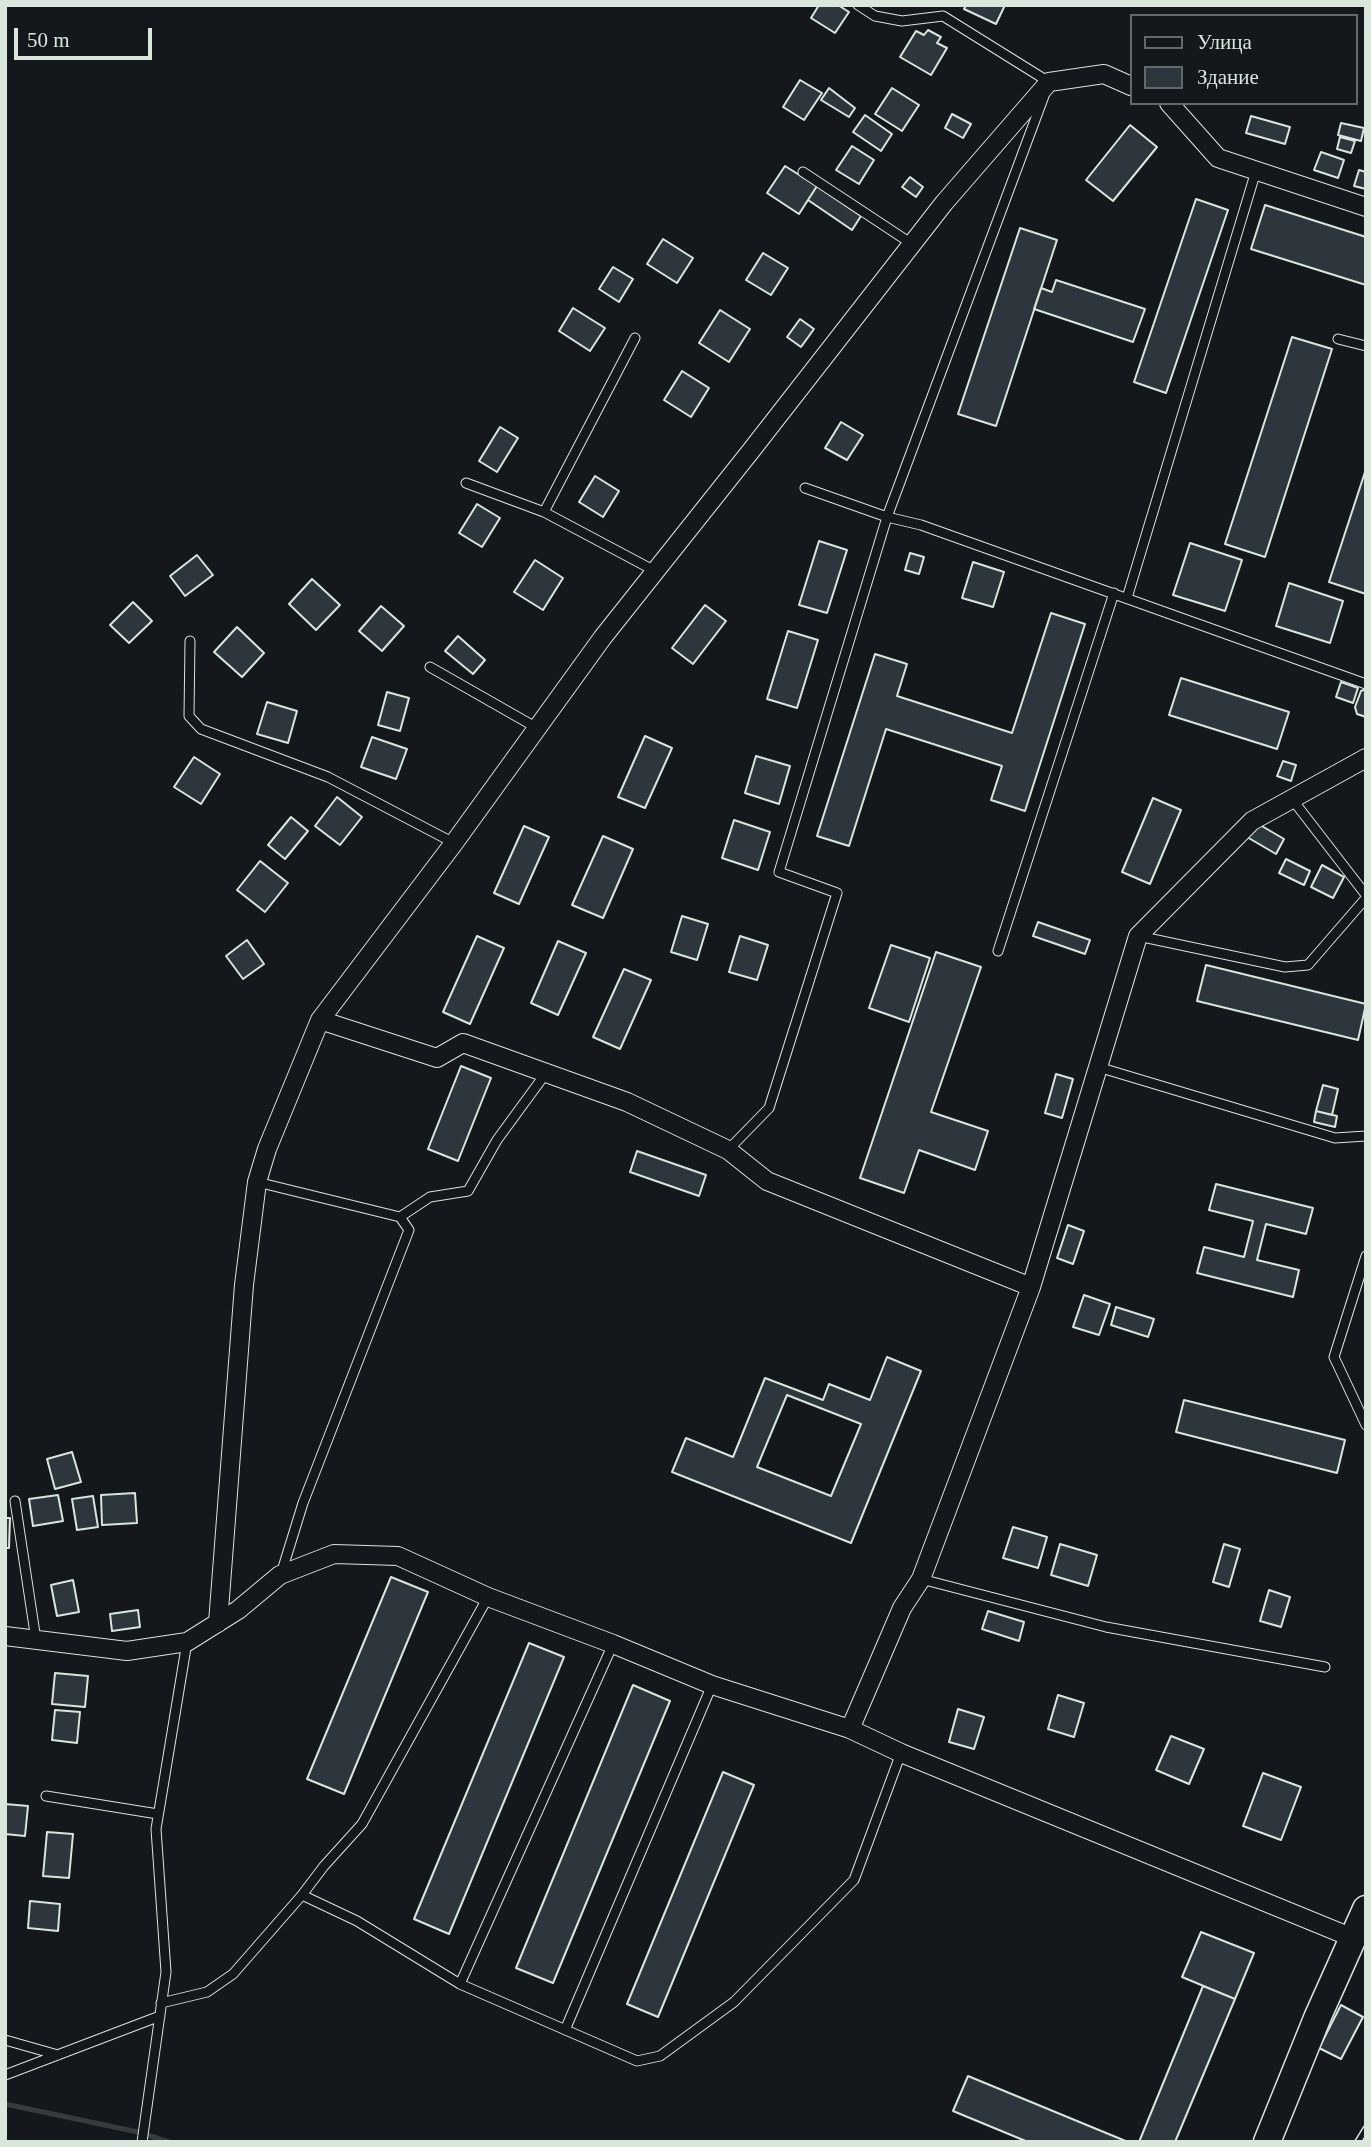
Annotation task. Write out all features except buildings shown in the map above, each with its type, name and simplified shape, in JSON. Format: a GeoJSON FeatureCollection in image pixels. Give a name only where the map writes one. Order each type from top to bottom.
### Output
{"type":"FeatureCollection","features":[{"type":"Feature","properties":{"kind":"main road"},"geometry":{"type":"LineString","coordinates":[[1267,2142],[1318,2016],[1366,1909]]}},
{"type":"Feature","properties":{"kind":"street"},"geometry":{"type":"LineString","coordinates":[[218,1623],[244,1285],[257,1182],[267,1149],[320,1020],[454,843],[603,637],[944,203],[1049,82],[1104,74],[1130,86]]}},
{"type":"Feature","properties":{"kind":"street"},"geometry":{"type":"LineString","coordinates":[[1171,105],[1219,158],[1366,206]]}},
{"type":"Feature","properties":{"kind":"street"},"geometry":{"type":"LineString","coordinates":[[850,1729],[902,1608],[921,1579],[1031,1287],[1138,936],[1252,821],[1366,758]]}},
{"type":"Feature","properties":{"kind":"street"},"geometry":{"type":"LineString","coordinates":[[320,1020],[437,1058],[463,1043],[627,1102],[728,1150],[767,1181],[1031,1287]]}},
{"type":"Feature","properties":{"kind":"street"},"geometry":{"type":"LineString","coordinates":[[5,1636],[127,1651],[187,1642],[238,1610],[280,1575],[334,1554],[398,1556],[488,1597],[712,1685],[850,1729],[901,1754],[1353,1938]]}},
{"type":"Feature","properties":{"kind":"lane"},"geometry":{"type":"LineString","coordinates":[[728,1150],[769,1108],[837,893],[779,872],[887,517],[1049,82],[943,16],[902,21],[876,16],[858,5]]}},
{"type":"Feature","properties":{"kind":"lane"},"geometry":{"type":"LineString","coordinates":[[1127,598],[1256,170]]}},
{"type":"Feature","properties":{"kind":"lane"},"geometry":{"type":"LineString","coordinates":[[803,172],[912,244]]}},
{"type":"Feature","properties":{"kind":"lane"},"geometry":{"type":"LineString","coordinates":[[544,512],[635,338]]}},
{"type":"Feature","properties":{"kind":"lane"},"geometry":{"type":"LineString","coordinates":[[1338,339],[1366,346]]}},
{"type":"Feature","properties":{"kind":"lane"},"geometry":{"type":"LineString","coordinates":[[467,483],[544,512],[655,571]]}},
{"type":"Feature","properties":{"kind":"lane"},"geometry":{"type":"LineString","coordinates":[[805,488],[887,517],[921,525],[1366,684]]}},
{"type":"Feature","properties":{"kind":"lane"},"geometry":{"type":"LineString","coordinates":[[998,951],[1114,593]]}},
{"type":"Feature","properties":{"kind":"lane"},"geometry":{"type":"LineString","coordinates":[[190,641],[189,716],[201,729],[328,777],[454,843]]}},
{"type":"Feature","properties":{"kind":"lane"},"geometry":{"type":"LineString","coordinates":[[430,667],[537,728]]}},
{"type":"Feature","properties":{"kind":"lane"},"geometry":{"type":"LineString","coordinates":[[1138,936],[1285,967],[1308,965],[1366,896],[1292,799]]}},
{"type":"Feature","properties":{"kind":"lane"},"geometry":{"type":"LineString","coordinates":[[1098,1067],[1335,1138],[1366,1136]]}},
{"type":"Feature","properties":{"kind":"lane"},"geometry":{"type":"LineString","coordinates":[[400,1217],[430,1197],[468,1191],[497,1140],[546,1073]]}},
{"type":"Feature","properties":{"kind":"lane"},"geometry":{"type":"LineString","coordinates":[[257,1182],[400,1217],[409,1230],[303,1503],[280,1575]]}},
{"type":"Feature","properties":{"kind":"lane"},"geometry":{"type":"LineString","coordinates":[[1366,1255],[1334,1357],[1366,1425]]}},
{"type":"Feature","properties":{"kind":"lane"},"geometry":{"type":"LineString","coordinates":[[15,1501],[36,1640]]}},
{"type":"Feature","properties":{"kind":"lane"},"geometry":{"type":"LineString","coordinates":[[921,1579],[1106,1627],[1325,1667]]}},
{"type":"Feature","properties":{"kind":"lane"},"geometry":{"type":"LineString","coordinates":[[161,2003],[207,1992],[233,1974],[362,1824],[488,1597]]}},
{"type":"Feature","properties":{"kind":"lane"},"geometry":{"type":"LineString","coordinates":[[142,2142],[166,1972],[156,1829],[187,1642]]}},
{"type":"Feature","properties":{"kind":"lane"},"geometry":{"type":"LineString","coordinates":[[460,1984],[613,1644]]}},
{"type":"Feature","properties":{"kind":"lane"},"geometry":{"type":"LineString","coordinates":[[565,2030],[712,1685]]}},
{"type":"Feature","properties":{"kind":"lane"},"geometry":{"type":"LineString","coordinates":[[302,1895],[357,1921],[460,1984],[636,2061],[660,2056],[734,2002],[854,1880],[901,1754]]}},
{"type":"Feature","properties":{"kind":"lane"},"geometry":{"type":"LineString","coordinates":[[46,1796],[158,1814]]}},
{"type":"Feature","properties":{"kind":"lane"},"geometry":{"type":"LineString","coordinates":[[5,2075],[160,2015]]}},
{"type":"Feature","properties":{"kind":"lane"},"geometry":{"type":"LineString","coordinates":[[5,2040],[58,2055]]}},
{"type":"Feature","properties":{"kind":"waterway"},"geometry":{"type":"LineString","coordinates":[[5,2104],[138,2132],[169,2142]]}},
{"type":"Feature","properties":{"kind":"railway"},"geometry":{"type":"LineString","coordinates":[[1358,2142],[1366,2129]]}}]}
